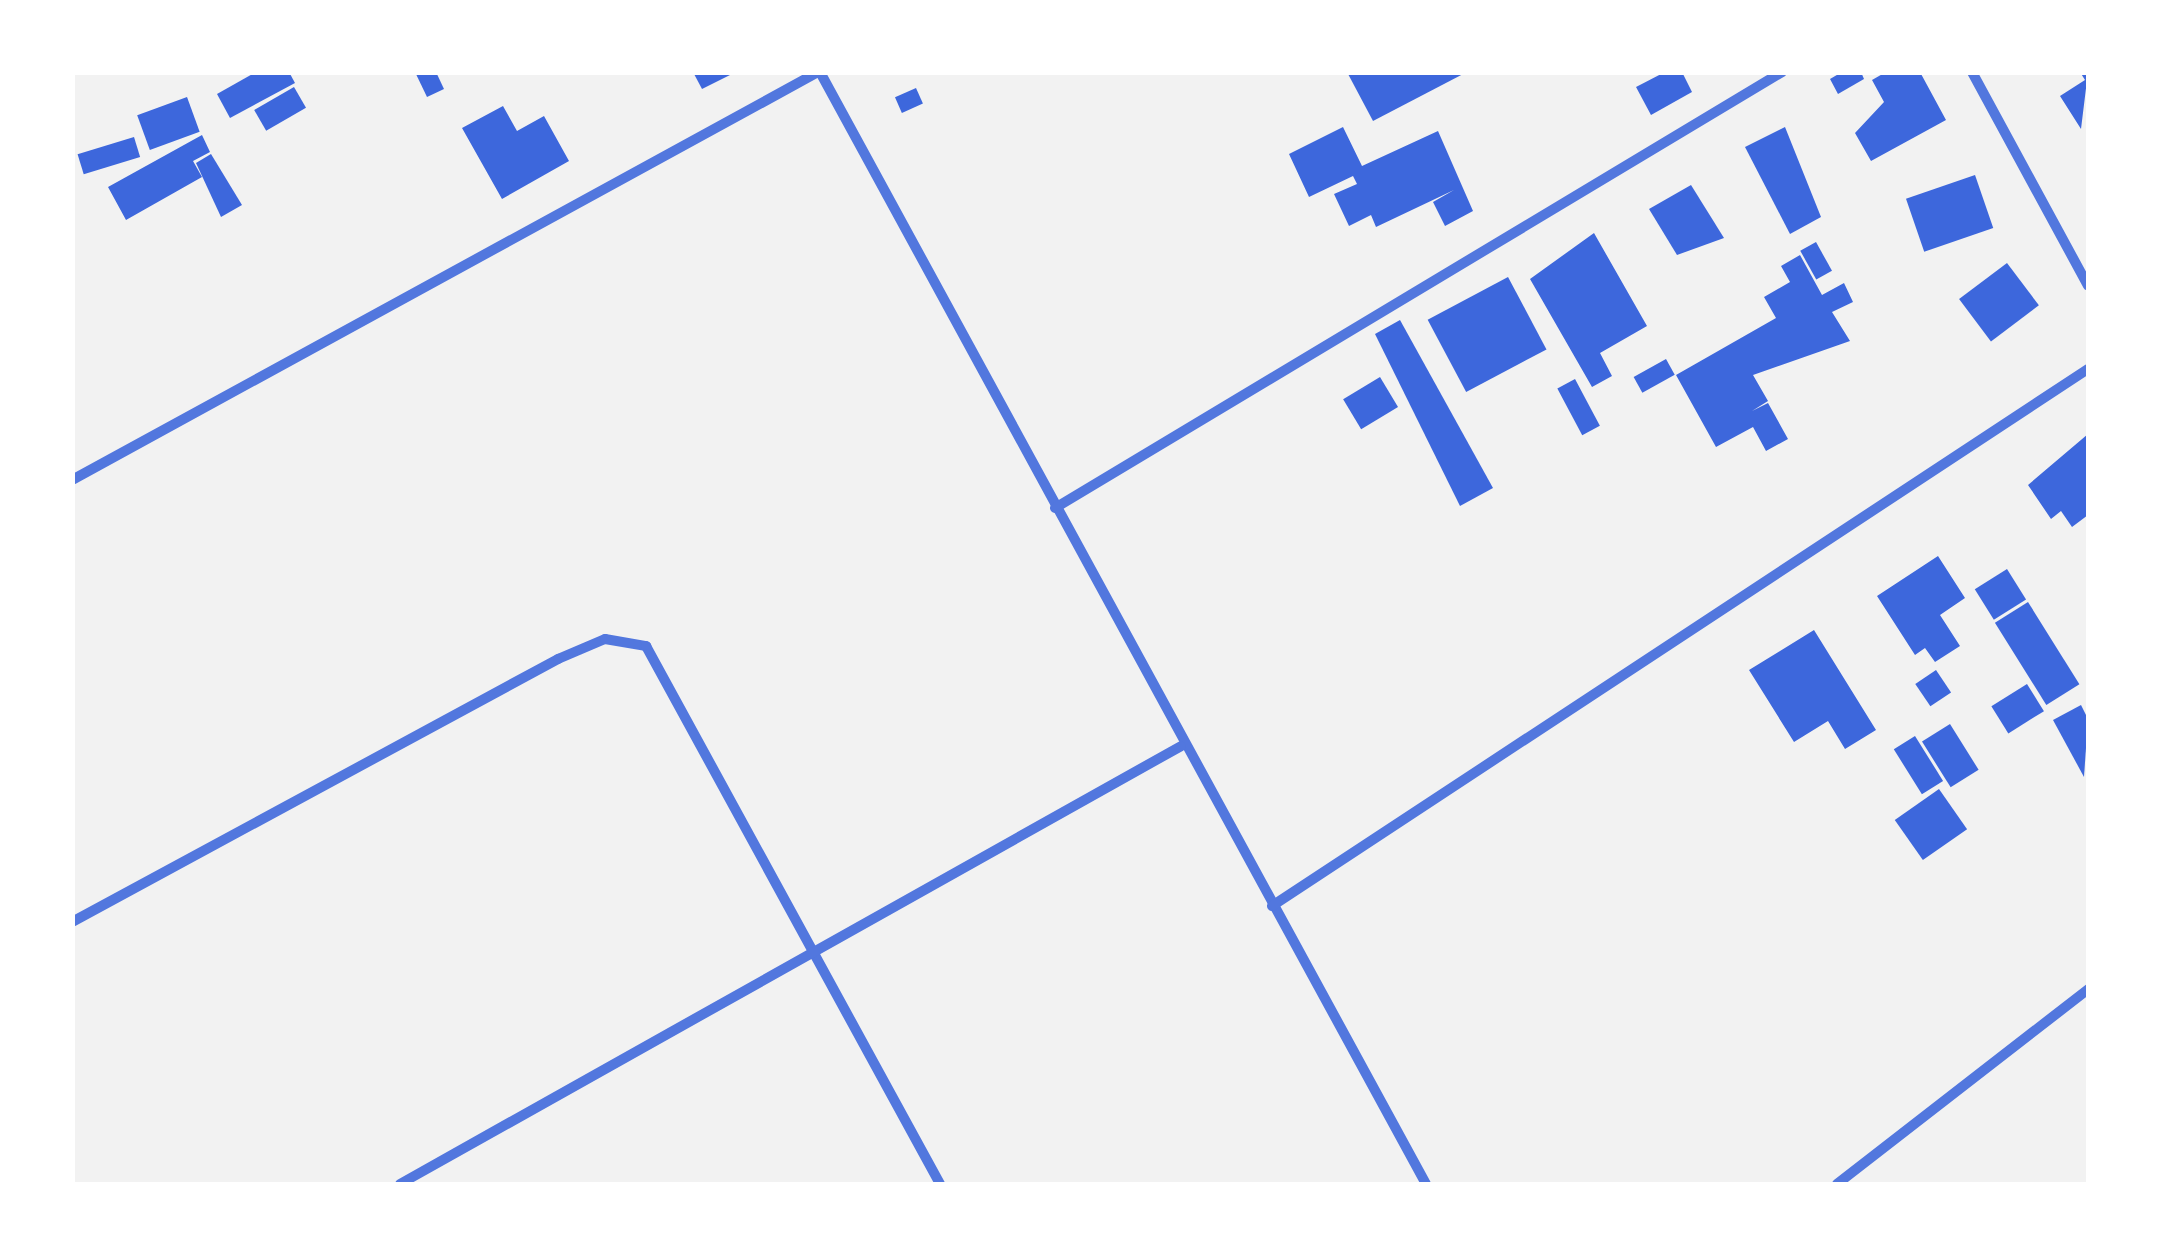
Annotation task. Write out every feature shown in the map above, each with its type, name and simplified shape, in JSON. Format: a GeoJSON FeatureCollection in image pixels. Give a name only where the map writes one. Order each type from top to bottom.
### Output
{"type":"FeatureCollection","features":[{"type":"Feature","properties":{"kind":"street"},"geometry":{"type":"LineString","coordinates":[[72,480],[818,72],[1180,746],[1426,1184]]}},
{"type":"Feature","properties":{"kind":"street"},"geometry":{"type":"LineString","coordinates":[[1055,508],[1782,72]]}},
{"type":"Feature","properties":{"kind":"street"},"geometry":{"type":"LineString","coordinates":[[1972,72],[2088,286]]}},
{"type":"Feature","properties":{"kind":"street"},"geometry":{"type":"LineString","coordinates":[[1272,906],[2088,369]]}},
{"type":"Feature","properties":{"kind":"street"},"geometry":{"type":"LineString","coordinates":[[72,922],[605,639],[646,646],[820,951],[940,1184]]}},
{"type":"Feature","properties":{"kind":"street"},"geometry":{"type":"LineString","coordinates":[[400,1184],[1180,746]]}},
{"type":"Feature","properties":{"kind":"street"},"geometry":{"type":"LineString","coordinates":[[1838,1184],[2088,989]]}},
{"type":"Feature","properties":{"kind":"building"},"geometry":{"type":"Polygon","coordinates":[[[256,72],[289,72],[295,83],[230,118],[217,94],[256,72]]]}},
{"type":"Feature","properties":{"kind":"building"},"geometry":{"type":"Polygon","coordinates":[[[415,72],[436,72],[444,89],[427,97],[415,72]]]}},
{"type":"Feature","properties":{"kind":"building"},"geometry":{"type":"Polygon","coordinates":[[[693,72],[736,72],[702,89],[693,72]]]}},
{"type":"Feature","properties":{"kind":"building"},"geometry":{"type":"Polygon","coordinates":[[[1347,72],[1467,72],[1373,121],[1347,72]]]}},
{"type":"Feature","properties":{"kind":"building"},"geometry":{"type":"Polygon","coordinates":[[[1665,72],[1682,72],[1692,92],[1651,115],[1636,87],[1665,72]]]}},
{"type":"Feature","properties":{"kind":"building"},"geometry":{"type":"Polygon","coordinates":[[[1842,72],[1861,72],[1864,79],[1838,94],[1830,79],[1842,72]]]}},
{"type":"Feature","properties":{"kind":"building"},"geometry":{"type":"Polygon","coordinates":[[[1886,72],[1920,72],[1946,120],[1871,161],[1855,133],[1884,102],[1872,80],[1886,72]]]}},
{"type":"Feature","properties":{"kind":"building"},"geometry":{"type":"Polygon","coordinates":[[[2080,72],[2088,72],[2081,129],[2060,96],[2085,80],[2080,72]]]}},
{"type":"Feature","properties":{"kind":"building"},"geometry":{"type":"Polygon","coordinates":[[[294,87],[306,108],[266,131],[254,110],[294,87]]]}},
{"type":"Feature","properties":{"kind":"building"},"geometry":{"type":"Polygon","coordinates":[[[916,88],[923,104],[902,113],[895,97],[916,88]]]}},
{"type":"Feature","properties":{"kind":"building"},"geometry":{"type":"Polygon","coordinates":[[[187,97],[200,132],[150,150],[137,115],[187,97]]]}},
{"type":"Feature","properties":{"kind":"building"},"geometry":{"type":"Polygon","coordinates":[[[503,106],[517,131],[544,116],[569,161],[502,199],[462,128],[503,106]]]}},
{"type":"Feature","properties":{"kind":"building"},"geometry":{"type":"Polygon","coordinates":[[[1343,127],[1362,166],[1438,131],[1473,211],[1445,226],[1433,202],[1454,190],[1376,227],[1371,215],[1349,226],[1334,194],[1357,184],[1353,176],[1309,197],[1289,154],[1343,127]]]}},
{"type":"Feature","properties":{"kind":"building"},"geometry":{"type":"Polygon","coordinates":[[[1785,127],[1821,217],[1790,234],[1745,147],[1785,127]]]}},
{"type":"Feature","properties":{"kind":"building"},"geometry":{"type":"Polygon","coordinates":[[[202,135],[210,152],[193,161],[202,177],[126,220],[108,187],[202,135]]]}},
{"type":"Feature","properties":{"kind":"building"},"geometry":{"type":"Polygon","coordinates":[[[134,137],[140,157],[84,174],[78,154],[134,137]]]}},
{"type":"Feature","properties":{"kind":"building"},"geometry":{"type":"Polygon","coordinates":[[[211,154],[242,205],[221,217],[196,163],[211,154]]]}},
{"type":"Feature","properties":{"kind":"building"},"geometry":{"type":"Polygon","coordinates":[[[1975,175],[1993,228],[1924,252],[1906,199],[1975,175]]]}},
{"type":"Feature","properties":{"kind":"building"},"geometry":{"type":"Polygon","coordinates":[[[1691,185],[1724,238],[1677,255],[1649,209],[1691,185]]]}},
{"type":"Feature","properties":{"kind":"building"},"geometry":{"type":"Polygon","coordinates":[[[1594,233],[1647,326],[1600,353],[1612,376],[1592,387],[1530,279],[1594,233]]]}},
{"type":"Feature","properties":{"kind":"building"},"geometry":{"type":"Polygon","coordinates":[[[1816,242],[1832,271],[1816,280],[1800,251],[1816,242]]]}},
{"type":"Feature","properties":{"kind":"building"},"geometry":{"type":"Polygon","coordinates":[[[1800,255],[1822,295],[1844,283],[1853,302],[1832,312],[1850,341],[1753,375],[1768,401],[1752,411],[1768,403],[1788,439],[1766,451],[1753,427],[1716,447],[1676,375],[1776,318],[1764,297],[1790,282],[1781,266],[1800,255]]]}},
{"type":"Feature","properties":{"kind":"building"},"geometry":{"type":"Polygon","coordinates":[[[2007,263],[2039,305],[1991,341],[1959,299],[2007,263]]]}},
{"type":"Feature","properties":{"kind":"building"},"geometry":{"type":"Polygon","coordinates":[[[1508,277],[1546,349],[1466,392],[1428,320],[1508,277]]]}},
{"type":"Feature","properties":{"kind":"building"},"geometry":{"type":"Polygon","coordinates":[[[1400,320],[1493,488],[1460,506],[1375,334],[1400,320]]]}},
{"type":"Feature","properties":{"kind":"building"},"geometry":{"type":"Polygon","coordinates":[[[1666,359],[1675,375],[1642,393],[1634,377],[1666,359]]]}},
{"type":"Feature","properties":{"kind":"building"},"geometry":{"type":"Polygon","coordinates":[[[1380,377],[1398,407],[1361,429],[1343,399],[1380,377]]]}},
{"type":"Feature","properties":{"kind":"building"},"geometry":{"type":"Polygon","coordinates":[[[1575,379],[1600,426],[1582,435],[1557,388],[1575,379]]]}},
{"type":"Feature","properties":{"kind":"building"},"geometry":{"type":"Polygon","coordinates":[[[2088,434],[2088,515],[2072,527],[2061,511],[2051,519],[2028,485],[2088,434]]]}},
{"type":"Feature","properties":{"kind":"building"},"geometry":{"type":"Polygon","coordinates":[[[1938,556],[1965,598],[1940,615],[1960,646],[1935,662],[1925,648],[1915,655],[1877,596],[1938,556]]]}},
{"type":"Feature","properties":{"kind":"building"},"geometry":{"type":"Polygon","coordinates":[[[2007,569],[2026,600],[1994,620],[1975,589],[2007,569]]]}},
{"type":"Feature","properties":{"kind":"building"},"geometry":{"type":"Polygon","coordinates":[[[2028,602],[2079,684],[2046,705],[1995,623],[2028,602]]]}},
{"type":"Feature","properties":{"kind":"building"},"geometry":{"type":"Polygon","coordinates":[[[1814,630],[1876,730],[1845,749],[1828,721],[1794,742],[1749,670],[1814,630]]]}},
{"type":"Feature","properties":{"kind":"building"},"geometry":{"type":"Polygon","coordinates":[[[1936,670],[1951,692],[1930,706],[1915,684],[1936,670]]]}},
{"type":"Feature","properties":{"kind":"building"},"geometry":{"type":"Polygon","coordinates":[[[2027,684],[2044,711],[2008,733],[1991,706],[2027,684]]]}},
{"type":"Feature","properties":{"kind":"building"},"geometry":{"type":"Polygon","coordinates":[[[2081,705],[2088,719],[2084,777],[2053,720],[2081,705]]]}},
{"type":"Feature","properties":{"kind":"building"},"geometry":{"type":"Polygon","coordinates":[[[1950,724],[1979,770],[1951,787],[1922,741],[1950,724]]]}},
{"type":"Feature","properties":{"kind":"building"},"geometry":{"type":"Polygon","coordinates":[[[1915,736],[1943,781],[1922,794],[1894,749],[1915,736]]]}},
{"type":"Feature","properties":{"kind":"building"},"geometry":{"type":"Polygon","coordinates":[[[1939,789],[1967,829],[1923,860],[1895,820],[1939,789]]]}}]}
